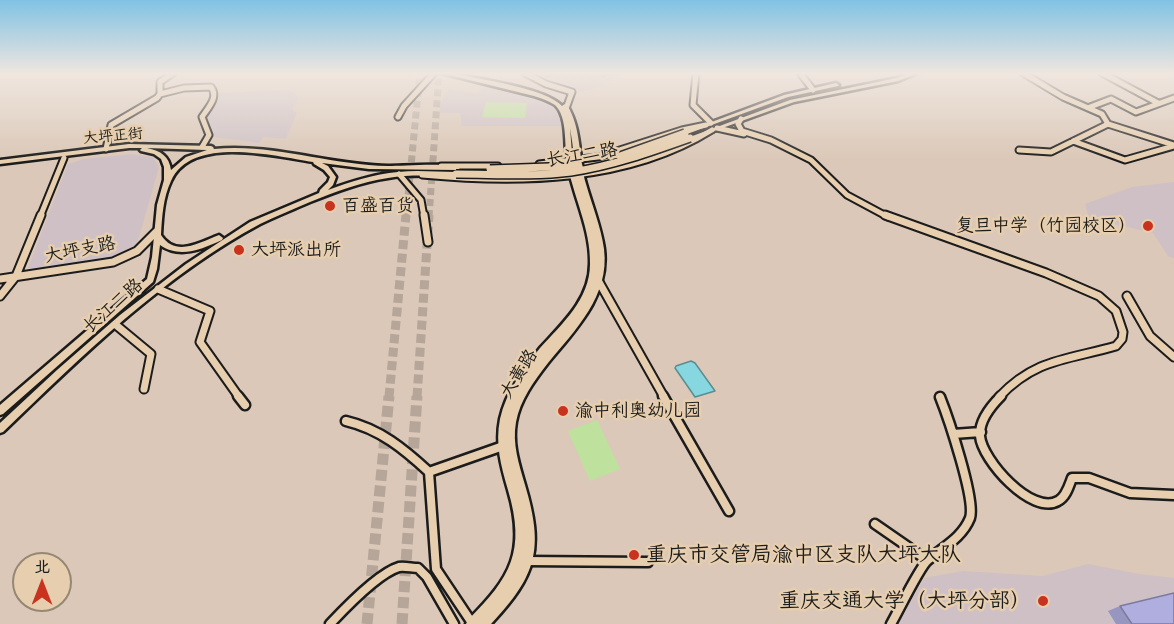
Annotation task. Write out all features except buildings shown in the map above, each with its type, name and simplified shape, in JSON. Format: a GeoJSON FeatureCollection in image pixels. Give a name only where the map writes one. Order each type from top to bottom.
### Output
{"type":"FeatureCollection","features":[{"type":"Feature","properties":{"kind":"main road"},"geometry":{"type":"LineString","coordinates":[[555,102],[566,111]]}},
{"type":"Feature","properties":{"kind":"main road"},"geometry":{"type":"LineString","coordinates":[[560,102],[566,111]]}},
{"type":"Feature","properties":{"kind":"main road","name":"长江二路"},"geometry":{"type":"LineString","coordinates":[[711,127],[768,102]]}},
{"type":"Feature","properties":{"kind":"main road","name":"长江二路"},"geometry":{"type":"LineString","coordinates":[[156,232],[164,246],[180,250],[208,243],[312,199],[375,178],[399,174],[456,171],[543,174],[619,163],[687,135],[793,102]]}},
{"type":"Feature","properties":{"kind":"main road","name":"大黄路"},"geometry":{"type":"LineString","coordinates":[[483,624],[508,599],[522,578],[521,525],[506,472],[504,420],[513,394],[524,376],[595,282],[592,244],[573,161],[572,124],[566,111]]}},
{"type":"Feature","properties":{"kind":"main road","name":"大坪正街"},"geometry":{"type":"LineString","coordinates":[[0,164],[106,149],[153,146],[230,150]]}},
{"type":"Feature","properties":{"kind":"main road","name":"长江二路"},"geometry":{"type":"LineString","coordinates":[[0,411],[145,286],[153,269],[156,232],[167,180],[181,164],[192,156],[230,150],[372,167],[429,167],[456,171]]}},
{"type":"Feature","properties":{"kind":"main road","name":"大坪正街"},"geometry":{"type":"LineString","coordinates":[[0,164],[118,151],[152,151],[162,154],[167,160],[167,180]]}},
{"type":"Feature","properties":{"kind":"main road","name":"长江二路"},"geometry":{"type":"LineString","coordinates":[[312,160],[326,168],[333,177],[327,189],[312,199]]}},
{"type":"Feature","properties":{"kind":"main road","name":"长江二路"},"geometry":{"type":"LineString","coordinates":[[0,429],[158,289],[210,249],[258,222]]}},
{"type":"Feature","properties":{"kind":"main road","name":"大黄路"},"geometry":{"type":"LineString","coordinates":[[472,624],[501,593],[523,561]]}},
{"type":"Feature","properties":{"kind":"street"},"geometry":{"type":"LineString","coordinates":[[106,149],[111,125],[147,102]]}},
{"type":"Feature","properties":{"kind":"street"},"geometry":{"type":"LineString","coordinates":[[202,147],[208,140],[209,132],[202,117],[211,102]]}},
{"type":"Feature","properties":{"kind":"street"},"geometry":{"type":"LineString","coordinates":[[398,117],[408,102]]}},
{"type":"Feature","properties":{"kind":"street"},"geometry":{"type":"LineString","coordinates":[[566,111],[570,102]]}},
{"type":"Feature","properties":{"kind":"street"},"geometry":{"type":"LineString","coordinates":[[693,102],[693,105],[711,127],[781,145]]}},
{"type":"Feature","properties":{"kind":"street"},"geometry":{"type":"LineString","coordinates":[[1076,102],[1102,114],[1108,124],[1174,146]]}},
{"type":"Feature","properties":{"kind":"street"},"geometry":{"type":"LineString","coordinates":[[1090,108],[1104,102]]}},
{"type":"Feature","properties":{"kind":"street"},"geometry":{"type":"LineString","coordinates":[[1117,102],[1136,112],[1158,103]]}},
{"type":"Feature","properties":{"kind":"street"},"geometry":{"type":"LineString","coordinates":[[741,119],[738,124],[742,131],[781,145],[811,160],[847,195],[896,221],[954,239],[1085,288],[1099,296],[1116,311],[1123,332],[1122,339],[1116,346],[1029,371],[989,407],[981,432],[982,443],[989,460],[1004,478],[1038,502],[1053,505],[1063,500],[1072,478],[1089,478],[1130,493],[1174,495]]}},
{"type":"Feature","properties":{"kind":"street"},"geometry":{"type":"LineString","coordinates":[[1019,150],[1051,152],[1108,124]]}},
{"type":"Feature","properties":{"kind":"street","name":"长江二路"},"geometry":{"type":"LineString","coordinates":[[429,167],[573,161],[598,157],[682,130],[711,127]]}},
{"type":"Feature","properties":{"kind":"street","name":"长江二路"},"geometry":{"type":"LineString","coordinates":[[413,174],[455,179],[577,176],[601,172],[695,141],[711,127]]}},
{"type":"Feature","properties":{"kind":"street"},"geometry":{"type":"LineString","coordinates":[[1073,141],[1125,160],[1174,146]]}},
{"type":"Feature","properties":{"kind":"street"},"geometry":{"type":"LineString","coordinates":[[598,157],[593,159],[590,165],[601,172]]}},
{"type":"Feature","properties":{"kind":"street"},"geometry":{"type":"LineString","coordinates":[[0,296],[16,276],[64,158]]}},
{"type":"Feature","properties":{"kind":"street"},"geometry":{"type":"LineString","coordinates":[[399,174],[421,200],[428,242]]}},
{"type":"Feature","properties":{"kind":"street","name":"大坪支路"},"geometry":{"type":"LineString","coordinates":[[0,279],[113,262],[137,251],[156,232]]}},
{"type":"Feature","properties":{"kind":"street"},"geometry":{"type":"LineString","coordinates":[[595,282],[729,511]]}},
{"type":"Feature","properties":{"kind":"street"},"geometry":{"type":"LineString","coordinates":[[158,289],[210,311],[200,342],[245,405]]}},
{"type":"Feature","properties":{"kind":"street"},"geometry":{"type":"LineString","coordinates":[[1127,296],[1150,336],[1174,357]]}},
{"type":"Feature","properties":{"kind":"street"},"geometry":{"type":"LineString","coordinates":[[116,325],[151,354],[144,389]]}},
{"type":"Feature","properties":{"kind":"street"},"geometry":{"type":"LineString","coordinates":[[891,624],[927,560],[937,557],[967,524],[971,514],[965,476],[940,397]]}},
{"type":"Feature","properties":{"kind":"street"},"geometry":{"type":"LineString","coordinates":[[346,421],[364,424],[401,446],[429,472],[436,569],[472,624]]}},
{"type":"Feature","properties":{"kind":"street"},"geometry":{"type":"LineString","coordinates":[[953,434],[981,432]]}},
{"type":"Feature","properties":{"kind":"street"},"geometry":{"type":"LineString","coordinates":[[429,472],[506,446]]}},
{"type":"Feature","properties":{"kind":"street"},"geometry":{"type":"LineString","coordinates":[[875,524],[927,560]]}},
{"type":"Feature","properties":{"kind":"street"},"geometry":{"type":"LineString","coordinates":[[523,561],[648,562]]}},
{"type":"Feature","properties":{"kind":"street"},"geometry":{"type":"LineString","coordinates":[[330,624],[351,602],[400,567],[418,568],[427,577],[454,624]]}},
{"type":"Feature","properties":{"kind":"shaded area"},"geometry":{"type":"Polygon","coordinates":[[[214,102],[295,102],[292,109],[297,113],[286,139],[263,137],[259,143],[213,137],[214,133],[206,116],[214,102]]]}},
{"type":"Feature","properties":{"kind":"shaded area"},"geometry":{"type":"Polygon","coordinates":[[[442,102],[545,102],[560,113],[562,126],[462,126],[460,113],[439,113],[442,102]]]}},
{"type":"Feature","properties":{"kind":"shaded area"},"geometry":{"type":"Polygon","coordinates":[[[131,154],[153,157],[159,167],[138,240],[132,248],[111,258],[35,270],[28,268],[68,164],[84,159],[131,154]]]}},
{"type":"Feature","properties":{"kind":"shaded area","name":"复旦中学（竹园校区）"},"geometry":{"type":"Polygon","coordinates":[[[1174,182],[1174,258],[1168,256],[1153,233],[1089,218],[1085,204],[1132,187],[1174,182]]]}},
{"type":"Feature","properties":{"kind":"shaded area","name":"重庆交通大学（大坪分部）"},"geometry":{"type":"Polygon","coordinates":[[[1088,564],[1174,578],[1174,624],[898,624],[924,578],[963,571],[1043,576],[1088,564]]]}},
{"type":"Feature","properties":{"kind":"green space"},"geometry":{"type":"Polygon","coordinates":[[[486,102],[527,103],[525,118],[482,117],[486,102]]]}},
{"type":"Feature","properties":{"kind":"green space"},"geometry":{"type":"Polygon","coordinates":[[[597,420],[620,469],[590,481],[568,431],[597,420]]]}},
{"type":"Feature","properties":{"kind":"water"},"geometry":{"type":"Polygon","coordinates":[[[691,361],[695,363],[715,391],[695,397],[675,368],[691,361]]]}},
{"type":"Feature","properties":{"kind":"tunnel"},"geometry":{"type":"LineString","coordinates":[[406,217],[417,102]]}},
{"type":"Feature","properties":{"kind":"tunnel"},"geometry":{"type":"LineString","coordinates":[[429,217],[437,102]]}},
{"type":"Feature","properties":{"kind":"tunnel"},"geometry":{"type":"LineString","coordinates":[[389,397],[406,215]]}},
{"type":"Feature","properties":{"kind":"tunnel"},"geometry":{"type":"LineString","coordinates":[[417,397],[429,215]]}},
{"type":"Feature","properties":{"kind":"tunnel"},"geometry":{"type":"LineString","coordinates":[[367,624],[389,396]]}},
{"type":"Feature","properties":{"kind":"tunnel"},"geometry":{"type":"LineString","coordinates":[[402,624],[417,396]]}},
{"type":"Feature","properties":{"kind":"place","name":"百盛百货"},"geometry":{"type":"Point","coordinates":[330,206]}},
{"type":"Feature","properties":{"kind":"place","name":"复旦中学（竹园校区）"},"geometry":{"type":"Point","coordinates":[1148,226]}},
{"type":"Feature","properties":{"kind":"place","name":"大坪派出所"},"geometry":{"type":"Point","coordinates":[239,250]}},
{"type":"Feature","properties":{"kind":"place","name":"渝中利奥幼儿园"},"geometry":{"type":"Point","coordinates":[563,411]}},
{"type":"Feature","properties":{"kind":"place","name":"重庆市交管局渝中区支队大坪大队"},"geometry":{"type":"Point","coordinates":[634,555]}},
{"type":"Feature","properties":{"kind":"place","name":"重庆交通大学（大坪分部）"},"geometry":{"type":"Point","coordinates":[1043,601]}}]}
